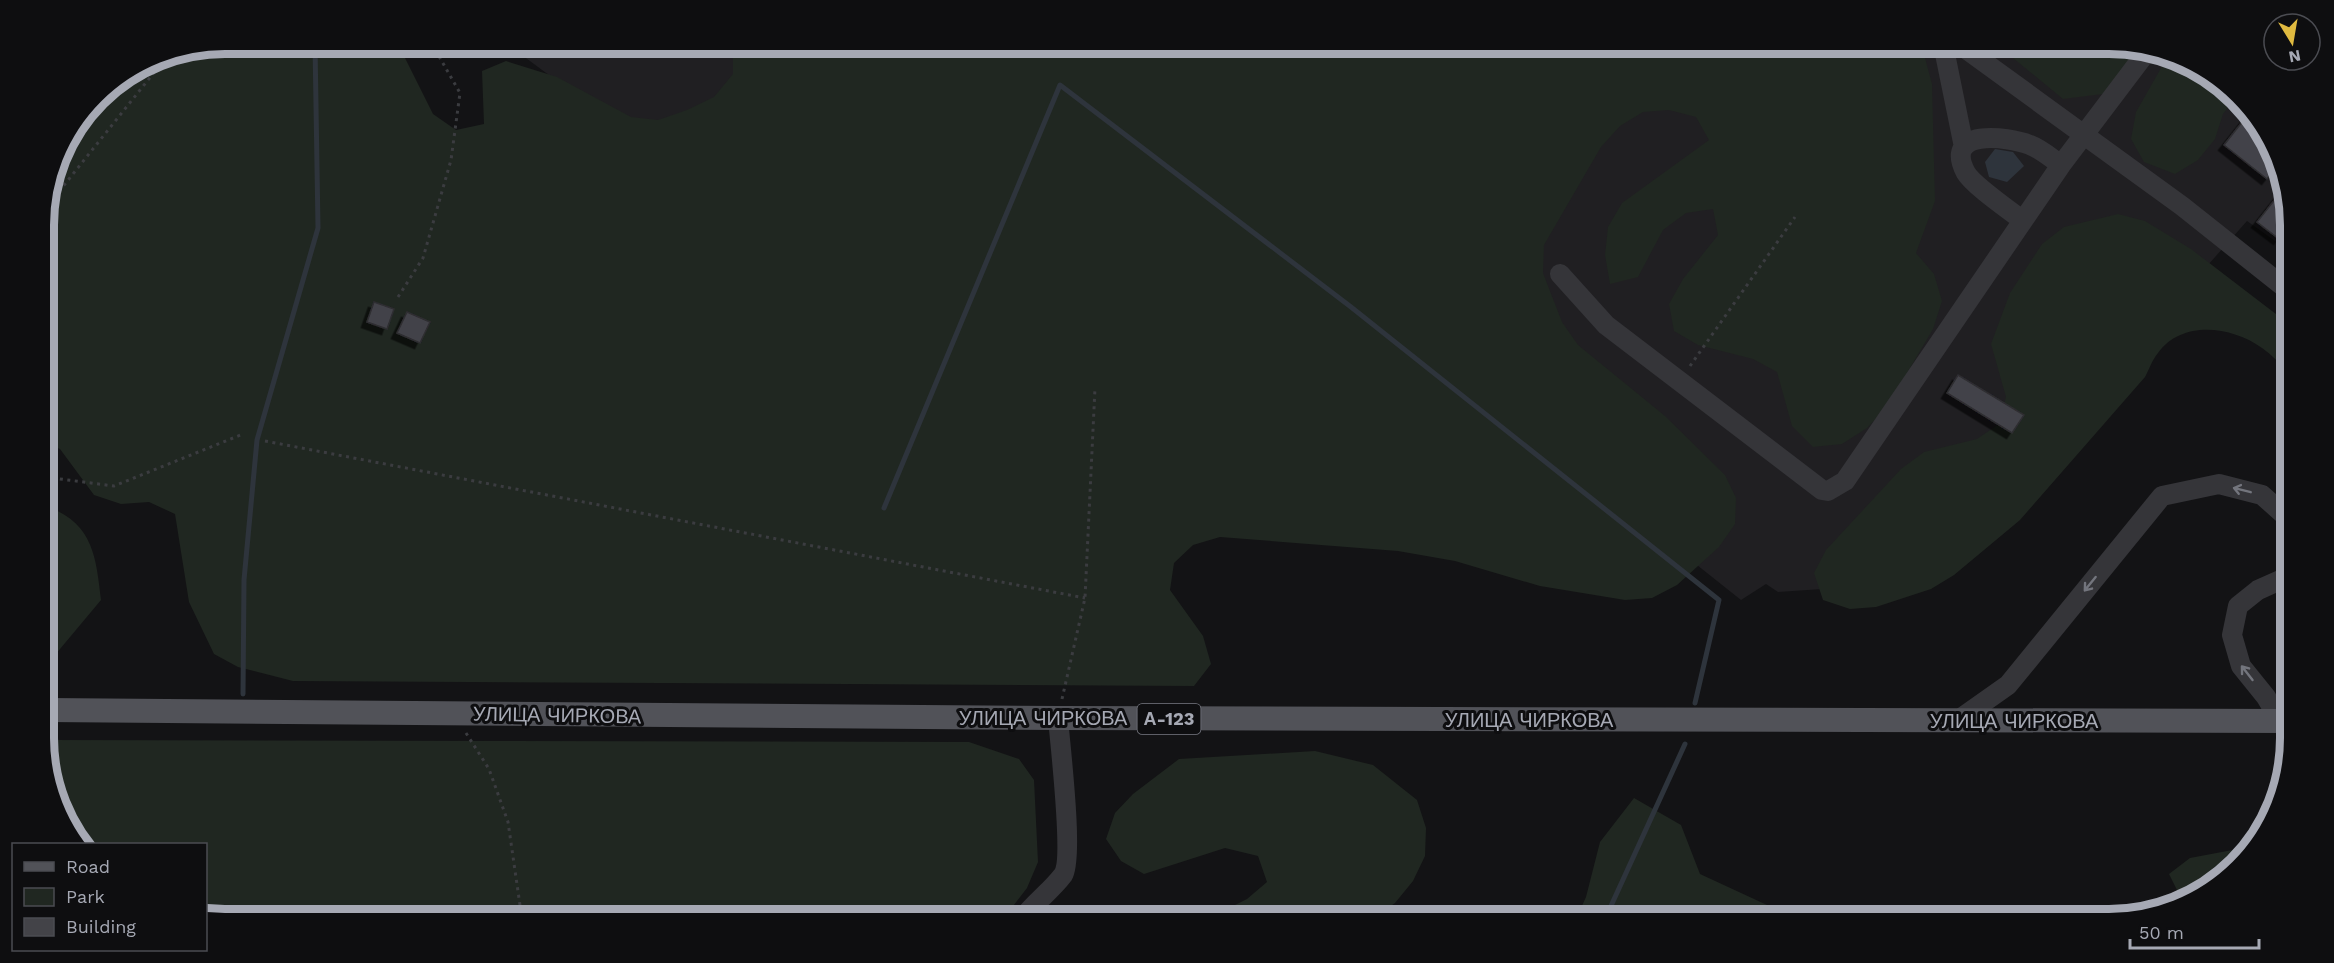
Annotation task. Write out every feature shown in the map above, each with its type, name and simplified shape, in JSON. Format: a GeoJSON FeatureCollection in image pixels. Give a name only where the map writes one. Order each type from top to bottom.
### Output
{"type":"FeatureCollection","features":[{"type":"Feature","properties":{"kind":"main road","name":"УЛИЦА ЧИРКОВА"},"geometry":{"type":"LineString","coordinates":[[54,710],[1058,718],[2280,721]]}},
{"type":"Feature","properties":{"kind":"street"},"geometry":{"type":"LineString","coordinates":[[1945,54],[1964,147],[1961,160],[1968,176],[2022,220]]}},
{"type":"Feature","properties":{"kind":"street"},"geometry":{"type":"LineString","coordinates":[[1973,54],[2182,206],[2280,284]]}},
{"type":"Feature","properties":{"kind":"street"},"geometry":{"type":"LineString","coordinates":[[1560,274],[1606,325],[1822,490],[1828,491],[1845,481],[2022,220],[2143,57]]}},
{"type":"Feature","properties":{"kind":"street"},"geometry":{"type":"LineString","coordinates":[[1964,147],[1969,141],[1984,137],[2007,138],[2032,146],[2061,165]]}},
{"type":"Feature","properties":{"kind":"street"},"geometry":{"type":"LineString","coordinates":[[1957,721],[2008,685],[2162,496],[2220,484],[2262,495],[2280,511]]}},
{"type":"Feature","properties":{"kind":"street"},"geometry":{"type":"LineString","coordinates":[[2280,580],[2258,590],[2238,606],[2232,635],[2241,666],[2280,715]]}},
{"type":"Feature","properties":{"kind":"street"},"geometry":{"type":"LineString","coordinates":[[1029,909],[1065,873],[1068,845],[1058,718]]}},
{"type":"Feature","properties":{"kind":"path"},"geometry":{"type":"LineString","coordinates":[[398,297],[423,258],[451,160],[460,93],[438,54]]}},
{"type":"Feature","properties":{"kind":"path"},"geometry":{"type":"LineString","coordinates":[[57,194],[157,68]]}},
{"type":"Feature","properties":{"kind":"path"},"geometry":{"type":"LineString","coordinates":[[1679,382],[1795,217]]}},
{"type":"Feature","properties":{"kind":"path"},"geometry":{"type":"LineString","coordinates":[[1058,718],[1085,598],[1095,388]]}},
{"type":"Feature","properties":{"kind":"path"},"geometry":{"type":"LineString","coordinates":[[54,478],[114,486],[243,434]]}},
{"type":"Feature","properties":{"kind":"path"},"geometry":{"type":"LineString","coordinates":[[265,441],[1085,598]]}},
{"type":"Feature","properties":{"kind":"path"},"geometry":{"type":"LineString","coordinates":[[453,714],[489,769],[508,822],[520,909]]}},
{"type":"Feature","properties":{"kind":"shaded area"},"geometry":{"type":"Polygon","coordinates":[[[520,54],[1041,54],[820,276],[520,54]]]}},
{"type":"Feature","properties":{"kind":"shaded area"},"geometry":{"type":"Polygon","coordinates":[[[1055,54],[2109,54],[2131,55],[2164,63],[2194,77],[2213,89],[2230,104],[2245,121],[2267,160],[2279,203],[2280,245],[2247,221],[1957,548],[1852,587],[1778,592],[1766,584],[1741,600],[1055,54]]]}},
{"type":"Feature","properties":{"kind":"shaded area"},"geometry":{"type":"Polygon","coordinates":[[[1995,149],[2013,152],[2024,166],[2007,182],[1989,177],[1985,162],[1995,149]]]}},
{"type":"Feature","properties":{"kind":"green space"},"geometry":{"type":"Polygon","coordinates":[[[225,54],[403,54],[433,114],[456,130],[484,124],[482,71],[506,61],[557,77],[631,117],[658,120],[714,97],[733,74],[733,54],[1922,54],[1925,58],[1932,84],[1935,201],[1916,253],[1934,274],[1942,301],[1933,329],[1887,407],[1867,428],[1842,444],[1813,447],[1792,426],[1777,372],[1753,359],[1698,345],[1674,331],[1669,304],[1683,279],[1718,235],[1713,209],[1686,213],[1663,230],[1638,277],[1610,284],[1605,255],[1608,227],[1622,203],[1709,140],[1696,117],[1669,110],[1643,112],[1620,126],[1601,147],[1544,245],[1543,273],[1562,322],[1578,345],[1665,416],[1725,475],[1736,498],[1735,524],[1719,547],[1677,585],[1652,598],[1625,600],[1540,586],[1455,561],[1398,551],[1220,537],[1193,545],[1174,563],[1170,590],[1203,636],[1211,664],[1194,686],[293,681],[238,667],[214,654],[189,602],[175,514],[149,502],[121,504],[94,495],[60,449],[54,447],[54,214],[60,181],[67,160],[83,130],[112,96],[139,77],[160,67],[192,57],[225,54]]]}},
{"type":"Feature","properties":{"kind":"green space"},"geometry":{"type":"Polygon","coordinates":[[[2008,54],[2132,55],[2103,94],[2063,99],[2008,54]]]}},
{"type":"Feature","properties":{"kind":"green space"},"geometry":{"type":"Polygon","coordinates":[[[2164,63],[2194,77],[2213,89],[2230,104],[2223,114],[2215,139],[2198,160],[2175,174],[2144,162],[2131,139],[2136,112],[2164,63]]]}},
{"type":"Feature","properties":{"kind":"green space"},"geometry":{"type":"Polygon","coordinates":[[[2118,214],[2145,221],[2191,249],[2280,317],[2280,364],[2250,341],[2222,331],[2193,331],[2180,335],[2168,342],[2158,353],[2145,377],[2020,520],[1954,575],[1931,589],[1876,607],[1850,609],[1823,600],[1814,573],[1826,550],[1901,469],[1924,452],[1977,439],[1999,424],[2006,397],[1991,344],[2010,293],[2042,244],[2064,227],[2118,214]]]}},
{"type":"Feature","properties":{"kind":"green space"},"geometry":{"type":"Polygon","coordinates":[[[54,510],[73,521],[89,542],[97,569],[101,600],[55,655],[54,510]]]}},
{"type":"Feature","properties":{"kind":"green space"},"geometry":{"type":"Polygon","coordinates":[[[54,740],[969,742],[1019,759],[1034,780],[1038,862],[1027,888],[1011,909],[207,908],[207,843],[90,843],[72,814],[63,793],[55,760],[54,740]]]}},
{"type":"Feature","properties":{"kind":"green space"},"geometry":{"type":"Polygon","coordinates":[[[1315,751],[1373,765],[1417,800],[1426,828],[1425,856],[1413,881],[1395,903],[1387,909],[1227,909],[1247,899],[1267,882],[1258,856],[1225,848],[1144,874],[1121,861],[1106,839],[1115,813],[1133,794],[1179,759],[1315,751]]]}},
{"type":"Feature","properties":{"kind":"green space"},"geometry":{"type":"Polygon","coordinates":[[[1634,798],[1681,825],[1700,874],[1775,909],[1581,909],[1586,897],[1600,842],[1634,798]]]}},
{"type":"Feature","properties":{"kind":"green space"},"geometry":{"type":"Polygon","coordinates":[[[2239,849],[2213,874],[2179,894],[2169,874],[2190,858],[2239,849]]]}},
{"type":"Feature","properties":{"kind":"building"},"geometry":{"type":"Polygon","coordinates":[[[2244,120],[2257,140],[2271,173],[2267,179],[2224,145],[2244,120]]]}},
{"type":"Feature","properties":{"kind":"building"},"geometry":{"type":"Polygon","coordinates":[[[2277,196],[2279,239],[2257,222],[2277,196]]]}},
{"type":"Feature","properties":{"kind":"building"},"geometry":{"type":"Polygon","coordinates":[[[374,302],[394,309],[387,329],[367,322],[374,302]]]}},
{"type":"Feature","properties":{"kind":"building"},"geometry":{"type":"Polygon","coordinates":[[[407,312],[430,322],[420,343],[397,333],[407,312]]]}},
{"type":"Feature","properties":{"kind":"building"},"geometry":{"type":"Polygon","coordinates":[[[1958,375],[2024,415],[2012,433],[1947,393],[1958,375]]]}},
{"type":"Feature","properties":{"kind":"waterway"},"geometry":{"type":"LineString","coordinates":[[243,694],[244,580],[257,440],[318,228],[315,54]]}},
{"type":"Feature","properties":{"kind":"waterway"},"geometry":{"type":"LineString","coordinates":[[884,508],[1060,85],[1351,307],[1719,600],[1695,703]]}},
{"type":"Feature","properties":{"kind":"waterway"},"geometry":{"type":"LineString","coordinates":[[1610,909],[1685,744]]}}]}
